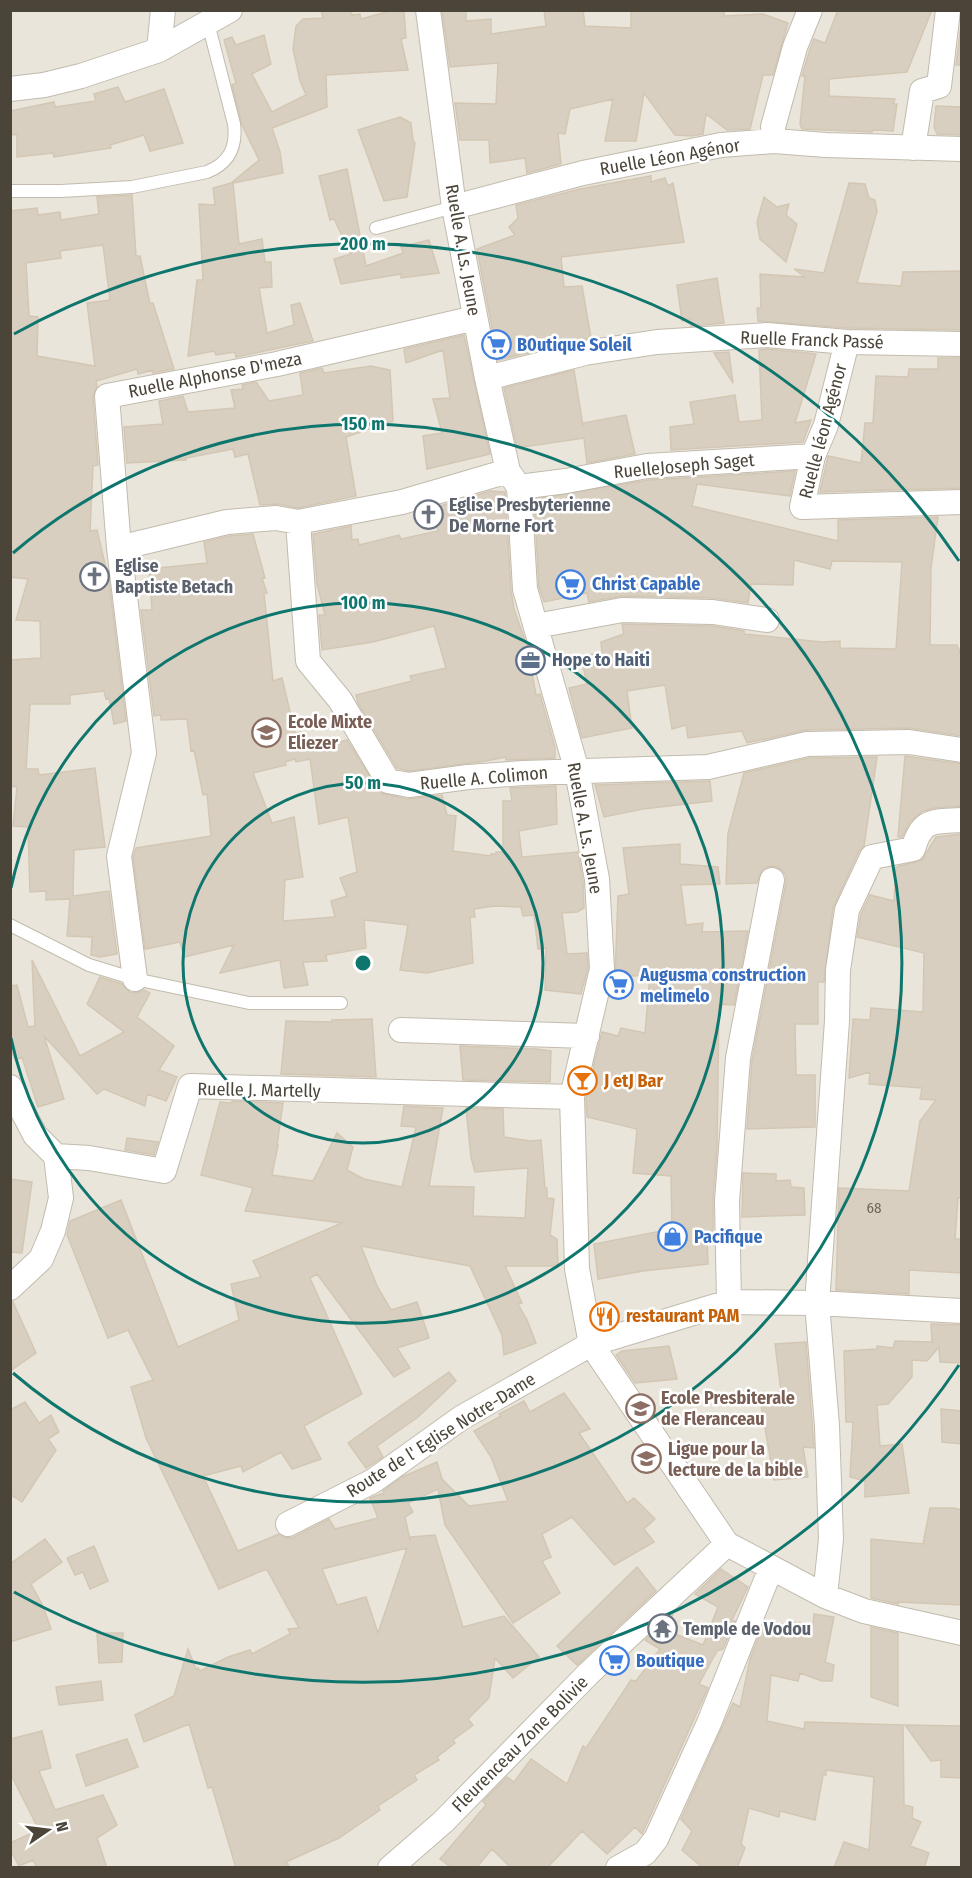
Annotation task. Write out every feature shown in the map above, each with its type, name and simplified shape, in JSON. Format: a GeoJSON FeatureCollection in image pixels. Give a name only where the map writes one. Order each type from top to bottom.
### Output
{"type":"FeatureCollection","features":[{"type":"Feature","properties":{"kind":"street"},"geometry":{"type":"LineString","coordinates":[[159,50],[163,10]]}},
{"type":"Feature","properties":{"kind":"street"},"geometry":{"type":"LineString","coordinates":[[10,88],[44,86],[159,50],[230,10]]}},
{"type":"Feature","properties":{"kind":"street","name":"Ruelle A. Ls. Jeune"},"geometry":{"type":"LineString","coordinates":[[428,10],[454,207],[487,378],[514,478],[525,589],[577,771],[597,879],[602,969],[572,1097],[577,1269],[591,1344],[727,1544],[825,1596],[864,1611],[962,1633]]}},
{"type":"Feature","properties":{"kind":"street"},"geometry":{"type":"LineString","coordinates":[[774,141],[773,127],[795,47],[810,10]]}},
{"type":"Feature","properties":{"kind":"street"},"geometry":{"type":"LineString","coordinates":[[913,148],[922,91],[939,86],[948,10]]}},
{"type":"Feature","properties":{"kind":"street","name":"Ruelle Léon Agénor"},"geometry":{"type":"LineString","coordinates":[[454,207],[583,173],[721,145],[774,141],[962,149]]}},
{"type":"Feature","properties":{"kind":"street","name":"Ruelle Alphonse D'meza"},"geometry":{"type":"LineString","coordinates":[[135,979],[119,856],[144,753],[119,548],[107,396],[277,364],[475,318]]}},
{"type":"Feature","properties":{"kind":"street","name":"Ruelle Franck Passé"},"geometry":{"type":"LineString","coordinates":[[487,378],[585,353],[657,342],[767,335],[847,342],[962,344]]}},
{"type":"Feature","properties":{"kind":"street","name":"Ruelle léon Agénor"},"geometry":{"type":"LineString","coordinates":[[847,342],[826,425],[813,456],[802,507],[962,502]]}},
{"type":"Feature","properties":{"kind":"street","name":"RuelleJoseph Saget"},"geometry":{"type":"LineString","coordinates":[[119,548],[227,522],[276,518],[298,522],[514,478],[566,481],[647,466],[813,456]]}},
{"type":"Feature","properties":{"kind":"street","name":"Ruelle A. Colimon"},"geometry":{"type":"LineString","coordinates":[[298,522],[308,661],[340,700],[388,781],[410,785],[468,777],[708,767],[807,744],[909,742],[962,750]]}},
{"type":"Feature","properties":{"kind":"street"},"geometry":{"type":"LineString","coordinates":[[536,626],[622,610],[713,612],[767,620]]}},
{"type":"Feature","properties":{"kind":"street"},"geometry":{"type":"LineString","coordinates":[[825,1596],[831,1539],[827,1426],[817,1303],[837,1021],[838,970],[847,910],[872,857],[913,849],[918,831],[931,822],[962,820]]}},
{"type":"Feature","properties":{"kind":"street"},"geometry":{"type":"LineString","coordinates":[[729,1302],[727,1201],[738,1058],[772,880]]}},
{"type":"Feature","properties":{"kind":"street"},"geometry":{"type":"LineString","coordinates":[[401,1030],[587,1036]]}},
{"type":"Feature","properties":{"kind":"street","name":"Ruelle J. Martelly"},"geometry":{"type":"LineString","coordinates":[[56,1156],[89,1158],[164,1171],[190,1086],[572,1097]]}},
{"type":"Feature","properties":{"kind":"street"},"geometry":{"type":"LineString","coordinates":[[10,1087],[35,1135],[56,1156],[61,1198],[53,1231],[41,1259],[10,1288]]}},
{"type":"Feature","properties":{"kind":"street","name":"Route de l' Eglise Notre-Dame"},"geometry":{"type":"LineString","coordinates":[[288,1524],[373,1481],[461,1418],[591,1344],[729,1302],[817,1303],[962,1311]]}},
{"type":"Feature","properties":{"kind":"street","name":"Fleurenceau Zone Bolivie"},"geometry":{"type":"LineString","coordinates":[[390,1868],[443,1822],[588,1674],[727,1544]]}},
{"type":"Feature","properties":{"kind":"street"},"geometry":{"type":"LineString","coordinates":[[618,1868],[645,1853],[656,1839],[709,1723],[771,1568]]}},
{"type":"Feature","properties":{"kind":"lane"},"geometry":{"type":"LineString","coordinates":[[10,191],[132,187],[218,168],[228,159],[234,149],[236,136],[208,23]]}},
{"type":"Feature","properties":{"kind":"lane"},"geometry":{"type":"LineString","coordinates":[[376,228],[454,207]]}},
{"type":"Feature","properties":{"kind":"lane"},"geometry":{"type":"LineString","coordinates":[[10,925],[89,965],[135,979],[249,1003],[341,1003]]}},
{"type":"Feature","properties":{"kind":"shaded area"},"geometry":{"type":"Polygon","coordinates":[[[11,11],[961,11],[961,1867],[11,1867],[11,11]]]}},
{"type":"Feature","properties":{"kind":"building"},"geometry":{"type":"Polygon","coordinates":[[[321,10],[351,10],[352,15],[360,14],[361,19],[390,11],[404,12],[406,38],[401,39],[408,70],[326,75],[327,107],[272,128],[280,152],[283,173],[233,183],[239,244],[262,239],[265,262],[271,262],[272,287],[259,288],[267,333],[294,325],[291,305],[300,303],[313,341],[236,357],[235,352],[216,355],[214,351],[188,356],[197,280],[203,280],[199,204],[215,205],[213,188],[231,183],[259,160],[242,125],[232,85],[236,83],[224,40],[232,37],[236,45],[264,35],[271,64],[252,74],[272,112],[306,95],[300,81],[293,49],[296,26],[303,19],[323,18],[321,10]]]}},
{"type":"Feature","properties":{"kind":"building"},"geometry":{"type":"Polygon","coordinates":[[[442,10],[466,10],[466,21],[491,19],[491,34],[546,26],[544,10],[583,10],[585,26],[631,28],[631,10],[724,10],[724,16],[763,14],[788,23],[773,75],[763,75],[750,129],[727,130],[706,114],[703,134],[675,135],[644,93],[636,141],[605,141],[613,99],[570,109],[565,134],[558,133],[561,164],[527,173],[525,158],[490,163],[489,140],[460,140],[455,103],[496,104],[498,63],[450,67],[442,10]]]}},
{"type":"Feature","properties":{"kind":"building"},"geometry":{"type":"Polygon","coordinates":[[[838,10],[932,10],[907,72],[829,79],[829,96],[895,99],[893,104],[897,104],[893,131],[802,129],[800,124],[805,76],[802,76],[809,52],[814,39],[825,43],[838,10]]]}},
{"type":"Feature","properties":{"kind":"building"},"geometry":{"type":"Polygon","coordinates":[[[962,17],[962,65],[956,65],[962,17]]]}},
{"type":"Feature","properties":{"kind":"building"},"geometry":{"type":"Polygon","coordinates":[[[118,87],[125,102],[164,89],[183,143],[150,151],[144,135],[110,145],[111,148],[54,157],[53,153],[17,157],[17,135],[10,134],[10,111],[54,102],[55,107],[96,101],[94,94],[118,87]]]}},
{"type":"Feature","properties":{"kind":"building"},"geometry":{"type":"Polygon","coordinates":[[[936,106],[962,107],[962,135],[937,134],[934,127],[936,106]]]}},
{"type":"Feature","properties":{"kind":"building"},"geometry":{"type":"Polygon","coordinates":[[[400,117],[411,123],[415,143],[407,197],[384,201],[358,130],[400,117]]]}},
{"type":"Feature","properties":{"kind":"building"},"geometry":{"type":"Polygon","coordinates":[[[347,169],[366,266],[403,253],[401,247],[429,240],[439,273],[401,278],[401,274],[341,284],[334,259],[351,254],[334,219],[330,220],[319,176],[347,169]]]}},
{"type":"Feature","properties":{"kind":"building"},"geometry":{"type":"Polygon","coordinates":[[[651,176],[651,182],[665,178],[668,186],[673,183],[684,242],[561,257],[564,287],[582,286],[591,338],[498,360],[477,249],[515,235],[509,227],[518,218],[516,205],[580,189],[651,176]]]}},
{"type":"Feature","properties":{"kind":"building"},"geometry":{"type":"Polygon","coordinates":[[[849,183],[865,184],[869,198],[875,200],[877,211],[857,283],[901,286],[903,272],[962,271],[962,330],[848,328],[758,321],[757,308],[761,308],[760,274],[805,277],[794,269],[824,273],[849,183]]]}},
{"type":"Feature","properties":{"kind":"building"},"geometry":{"type":"Polygon","coordinates":[[[132,195],[136,256],[140,256],[150,304],[153,303],[174,369],[153,373],[153,370],[138,374],[137,369],[96,381],[97,387],[93,397],[98,465],[93,466],[90,531],[97,530],[109,581],[126,721],[114,724],[109,698],[106,699],[104,691],[70,695],[70,704],[30,704],[26,769],[38,769],[39,775],[95,768],[105,847],[74,850],[73,896],[109,891],[117,954],[100,957],[91,955],[92,937],[67,936],[70,899],[46,900],[46,891],[30,892],[28,827],[13,826],[17,787],[10,786],[10,660],[41,658],[40,621],[16,620],[28,579],[10,577],[10,211],[37,208],[38,215],[60,212],[61,220],[99,214],[97,197],[132,195]],[[103,245],[60,251],[61,258],[26,263],[29,316],[38,317],[37,356],[95,366],[87,303],[110,300],[103,245]]]}},
{"type":"Feature","properties":{"kind":"building"},"geometry":{"type":"Polygon","coordinates":[[[764,197],[777,207],[789,204],[786,215],[797,224],[786,262],[760,239],[757,222],[764,197]]]}},
{"type":"Feature","properties":{"kind":"building"},"geometry":{"type":"Polygon","coordinates":[[[717,278],[724,323],[691,326],[690,319],[682,321],[677,285],[717,278]]]}},
{"type":"Feature","properties":{"kind":"building"},"geometry":{"type":"Polygon","coordinates":[[[464,335],[490,454],[427,469],[423,436],[442,433],[433,399],[450,398],[443,350],[406,363],[404,349],[464,335]]]}},
{"type":"Feature","properties":{"kind":"building"},"geometry":{"type":"Polygon","coordinates":[[[759,350],[816,354],[795,423],[811,420],[803,442],[671,450],[670,427],[694,424],[690,402],[735,395],[739,422],[762,420],[759,350]]]}},
{"type":"Feature","properties":{"kind":"building"},"geometry":{"type":"Polygon","coordinates":[[[729,352],[733,383],[714,353],[729,352]]]}},
{"type":"Feature","properties":{"kind":"building"},"geometry":{"type":"Polygon","coordinates":[[[938,358],[962,358],[962,488],[820,492],[828,456],[861,463],[865,423],[873,423],[876,376],[908,377],[909,369],[938,369],[938,358]]]}},
{"type":"Feature","properties":{"kind":"building"},"geometry":{"type":"Polygon","coordinates":[[[371,366],[390,370],[393,421],[346,437],[356,496],[298,508],[278,504],[260,505],[248,454],[235,457],[233,449],[186,458],[186,460],[127,463],[124,427],[163,424],[159,401],[183,396],[188,412],[235,408],[231,390],[243,389],[242,385],[256,382],[269,401],[303,395],[300,373],[322,368],[324,373],[371,366]]]}},
{"type":"Feature","properties":{"kind":"building"},"geometry":{"type":"Polygon","coordinates":[[[574,370],[583,426],[583,423],[626,415],[635,454],[587,463],[584,438],[517,448],[504,388],[574,370]]]}},
{"type":"Feature","properties":{"kind":"building"},"geometry":{"type":"Polygon","coordinates":[[[795,471],[790,496],[697,484],[692,506],[838,541],[838,520],[938,517],[931,568],[930,645],[957,645],[962,657],[962,736],[909,728],[806,730],[747,743],[742,731],[688,738],[686,725],[672,729],[665,685],[627,691],[632,728],[582,738],[569,688],[587,684],[581,657],[602,652],[601,642],[624,634],[622,624],[712,626],[744,631],[744,634],[822,642],[840,641],[840,648],[896,649],[902,562],[832,561],[830,569],[794,560],[793,585],[751,584],[748,603],[713,598],[622,596],[589,602],[587,593],[544,602],[539,587],[534,499],[649,480],[795,471]]]}},
{"type":"Feature","properties":{"kind":"building"},"geometry":{"type":"Polygon","coordinates":[[[490,491],[505,492],[514,609],[527,646],[536,695],[540,694],[555,747],[555,758],[506,760],[506,757],[409,771],[397,768],[358,703],[356,695],[412,681],[410,676],[446,668],[434,626],[373,642],[322,650],[319,615],[325,615],[317,584],[313,534],[351,526],[352,540],[358,539],[359,545],[399,535],[401,539],[438,531],[435,517],[442,515],[440,506],[490,491]]]}},
{"type":"Feature","properties":{"kind":"building"},"geometry":{"type":"Polygon","coordinates":[[[253,534],[265,578],[262,578],[267,593],[264,593],[273,681],[282,678],[295,733],[302,732],[316,749],[347,740],[380,793],[407,799],[442,795],[447,815],[456,816],[453,851],[491,856],[496,852],[503,852],[503,801],[512,801],[510,788],[556,786],[557,824],[519,831],[522,857],[578,852],[583,881],[584,908],[577,912],[562,913],[567,954],[587,953],[588,968],[581,994],[545,990],[546,948],[538,949],[534,915],[523,916],[521,907],[494,906],[474,909],[475,917],[470,917],[473,963],[427,973],[400,970],[408,925],[364,920],[366,948],[326,955],[327,961],[303,962],[308,985],[284,988],[280,960],[220,973],[234,945],[184,957],[180,942],[145,949],[133,857],[136,848],[211,836],[207,794],[203,795],[194,750],[191,751],[187,719],[161,720],[161,715],[154,716],[141,610],[152,610],[149,569],[207,563],[204,542],[229,536],[253,534]],[[295,759],[285,762],[286,765],[253,773],[272,823],[294,817],[303,877],[285,880],[283,921],[335,917],[331,901],[347,896],[340,878],[357,872],[348,817],[319,824],[310,759],[296,762],[295,759]]]}},
{"type":"Feature","properties":{"kind":"building"},"geometry":{"type":"Polygon","coordinates":[[[905,756],[962,764],[962,806],[923,811],[910,822],[902,837],[898,837],[905,756]]]}},
{"type":"Feature","properties":{"kind":"building"},"geometry":{"type":"Polygon","coordinates":[[[877,757],[864,846],[859,851],[833,908],[824,982],[818,982],[818,1024],[795,1024],[796,1075],[815,1075],[815,1127],[747,1129],[752,1060],[786,876],[782,870],[774,866],[762,870],[757,883],[726,884],[728,833],[744,773],[809,758],[877,757]]]}},
{"type":"Feature","properties":{"kind":"building"},"geometry":{"type":"Polygon","coordinates":[[[710,781],[712,801],[643,809],[604,817],[595,785],[710,781]]]}},
{"type":"Feature","properties":{"kind":"building"},"geometry":{"type":"Polygon","coordinates":[[[962,834],[962,1198],[958,1198],[955,1239],[962,1239],[962,1273],[909,1270],[909,1294],[836,1290],[839,1188],[909,1191],[920,1121],[936,1100],[920,1099],[922,1088],[869,1084],[870,1072],[849,1078],[853,1019],[870,1020],[871,1008],[923,1012],[924,953],[857,937],[861,914],[870,895],[894,901],[896,867],[922,860],[936,837],[962,834]]]}},
{"type":"Feature","properties":{"kind":"building"},"geometry":{"type":"Polygon","coordinates":[[[680,844],[680,864],[718,867],[720,884],[681,885],[686,925],[703,923],[702,932],[748,931],[734,1005],[719,1004],[713,1238],[707,1237],[708,1264],[643,1271],[598,1279],[594,1244],[672,1229],[671,1176],[633,1173],[637,1129],[587,1117],[586,1098],[593,1078],[602,1032],[618,1036],[621,1028],[645,1033],[650,975],[615,977],[618,896],[629,894],[623,848],[680,844]]]}},
{"type":"Feature","properties":{"kind":"building"},"geometry":{"type":"Polygon","coordinates":[[[32,960],[80,1056],[124,1032],[87,1004],[100,977],[122,984],[130,992],[137,993],[144,990],[150,993],[137,1017],[174,1046],[159,1070],[177,1077],[166,1101],[147,1094],[145,1106],[104,1089],[97,1094],[44,1036],[64,1099],[38,1107],[22,1057],[16,1060],[10,1049],[10,986],[17,985],[28,1027],[35,1026],[32,960]]]}},
{"type":"Feature","properties":{"kind":"building"},"geometry":{"type":"Polygon","coordinates":[[[372,1019],[376,1077],[281,1074],[286,1021],[332,1022],[332,1020],[372,1019]]]}},
{"type":"Feature","properties":{"kind":"building"},"geometry":{"type":"Polygon","coordinates":[[[460,1046],[551,1051],[550,1082],[463,1080],[460,1046]]]}},
{"type":"Feature","properties":{"kind":"building"},"geometry":{"type":"Polygon","coordinates":[[[232,1101],[283,1103],[272,1175],[313,1181],[337,1133],[353,1147],[347,1170],[364,1179],[402,1187],[416,1127],[401,1126],[404,1106],[443,1108],[429,1186],[474,1187],[473,1216],[525,1218],[528,1168],[475,1172],[471,1157],[466,1108],[503,1109],[504,1137],[530,1141],[541,1140],[547,1198],[554,1199],[550,1235],[557,1239],[558,1266],[505,1266],[522,1303],[518,1304],[536,1343],[504,1355],[502,1335],[470,1266],[361,1246],[377,1286],[391,1310],[417,1302],[429,1338],[397,1348],[410,1368],[394,1377],[317,1274],[310,1278],[362,1394],[304,1426],[321,1459],[292,1469],[281,1452],[243,1472],[241,1466],[203,1476],[238,1551],[279,1534],[287,1538],[294,1537],[329,1519],[335,1529],[378,1518],[370,1498],[384,1493],[383,1491],[402,1477],[437,1462],[442,1479],[469,1506],[508,1501],[491,1457],[474,1431],[524,1401],[530,1412],[564,1393],[590,1429],[579,1433],[627,1503],[634,1498],[655,1519],[644,1529],[654,1542],[614,1565],[572,1517],[542,1534],[551,1557],[542,1561],[560,1593],[513,1623],[445,1525],[438,1489],[408,1503],[413,1512],[405,1517],[410,1540],[411,1537],[435,1535],[463,1627],[504,1616],[539,1657],[513,1678],[495,1658],[489,1698],[468,1719],[473,1725],[453,1740],[455,1743],[437,1757],[439,1760],[414,1775],[417,1780],[378,1806],[380,1810],[339,1838],[286,1862],[290,1868],[236,1868],[212,1787],[208,1788],[189,1724],[144,1742],[135,1715],[174,1696],[188,1649],[196,1669],[200,1671],[228,1657],[250,1650],[252,1654],[290,1634],[288,1629],[299,1628],[267,1570],[219,1589],[146,1438],[131,1387],[153,1380],[128,1330],[108,1338],[67,1235],[70,1221],[121,1200],[178,1347],[239,1320],[231,1284],[261,1277],[253,1261],[342,1223],[245,1211],[253,1188],[201,1175],[220,1102],[232,1103],[232,1101]],[[407,1548],[322,1569],[337,1605],[366,1597],[378,1633],[407,1548]]]}},
{"type":"Feature","properties":{"kind":"building"},"geometry":{"type":"Polygon","coordinates":[[[127,1138],[158,1142],[154,1155],[125,1150],[127,1138]]]}},
{"type":"Feature","properties":{"kind":"building"},"geometry":{"type":"Polygon","coordinates":[[[743,1173],[776,1174],[776,1181],[790,1180],[791,1187],[804,1188],[805,1215],[742,1217],[743,1173]]]}},
{"type":"Feature","properties":{"kind":"building"},"geometry":{"type":"Polygon","coordinates":[[[10,1179],[32,1182],[22,1253],[10,1252],[10,1179]]]}},
{"type":"Feature","properties":{"kind":"building"},"geometry":{"type":"Polygon","coordinates":[[[10,1302],[13,1302],[36,1353],[10,1371],[10,1302]]]}},
{"type":"Feature","properties":{"kind":"building"},"geometry":{"type":"Polygon","coordinates":[[[931,1324],[962,1325],[962,1363],[940,1362],[939,1347],[927,1361],[912,1360],[912,1377],[888,1404],[877,1405],[880,1446],[902,1444],[909,1493],[865,1497],[865,1481],[850,1477],[853,1422],[846,1422],[844,1351],[877,1349],[877,1346],[893,1348],[895,1341],[932,1342],[931,1324]]]}},
{"type":"Feature","properties":{"kind":"building"},"geometry":{"type":"Polygon","coordinates":[[[806,1342],[814,1448],[803,1447],[808,1477],[774,1480],[760,1399],[781,1391],[775,1344],[806,1342]]]}},
{"type":"Feature","properties":{"kind":"building"},"geometry":{"type":"Polygon","coordinates":[[[669,1346],[677,1379],[635,1383],[616,1355],[622,1351],[669,1346]]]}},
{"type":"Feature","properties":{"kind":"building"},"geometry":{"type":"Polygon","coordinates":[[[449,1372],[456,1381],[418,1417],[377,1446],[383,1457],[366,1468],[348,1443],[449,1372]]]}},
{"type":"Feature","properties":{"kind":"building"},"geometry":{"type":"Polygon","coordinates":[[[25,1402],[39,1423],[51,1415],[59,1432],[48,1439],[56,1450],[22,1502],[10,1494],[10,1410],[25,1402]]]}},
{"type":"Feature","properties":{"kind":"building"},"geometry":{"type":"Polygon","coordinates":[[[941,1409],[962,1411],[962,1444],[942,1442],[941,1409]]]}},
{"type":"Feature","properties":{"kind":"building"},"geometry":{"type":"Polygon","coordinates":[[[930,1508],[962,1510],[962,1605],[898,1602],[898,1604],[871,1598],[871,1539],[923,1544],[930,1508]]]}},
{"type":"Feature","properties":{"kind":"building"},"geometry":{"type":"Polygon","coordinates":[[[45,1539],[62,1562],[31,1584],[43,1606],[51,1629],[10,1642],[10,1564],[45,1539]]]}},
{"type":"Feature","properties":{"kind":"building"},"geometry":{"type":"Polygon","coordinates":[[[94,1546],[108,1581],[90,1589],[83,1572],[75,1575],[67,1558],[94,1546]]]}},
{"type":"Feature","properties":{"kind":"building"},"geometry":{"type":"Polygon","coordinates":[[[637,1567],[656,1591],[577,1665],[557,1646],[637,1567]]]}},
{"type":"Feature","properties":{"kind":"building"},"geometry":{"type":"Polygon","coordinates":[[[721,1569],[748,1587],[732,1620],[735,1621],[723,1649],[717,1651],[699,1684],[708,1688],[642,1834],[635,1827],[607,1854],[582,1831],[547,1868],[511,1868],[492,1849],[476,1868],[452,1868],[440,1859],[486,1805],[483,1801],[507,1777],[514,1782],[531,1759],[567,1784],[583,1746],[586,1748],[631,1680],[636,1681],[660,1649],[645,1640],[673,1614],[665,1630],[703,1645],[718,1607],[695,1594],[721,1569]]]}},
{"type":"Feature","properties":{"kind":"building"},"geometry":{"type":"Polygon","coordinates":[[[814,1614],[834,1617],[825,1662],[834,1665],[832,1681],[822,1681],[800,1673],[798,1681],[771,1675],[767,1721],[804,1729],[805,1722],[903,1725],[904,1805],[913,1807],[912,1818],[921,1822],[910,1846],[929,1853],[924,1868],[834,1868],[844,1842],[869,1850],[874,1777],[826,1770],[826,1775],[823,1775],[815,1820],[780,1811],[779,1817],[749,1808],[741,1844],[745,1848],[737,1868],[703,1868],[682,1850],[692,1831],[681,1819],[733,1703],[740,1707],[750,1659],[763,1626],[781,1629],[782,1624],[793,1626],[793,1622],[813,1625],[814,1614]]]}},
{"type":"Feature","properties":{"kind":"building"},"geometry":{"type":"Polygon","coordinates":[[[871,1627],[898,1633],[898,1706],[871,1697],[871,1627]]]}},
{"type":"Feature","properties":{"kind":"building"},"geometry":{"type":"Polygon","coordinates":[[[97,1633],[123,1633],[122,1662],[99,1663],[97,1633]]]}},
{"type":"Feature","properties":{"kind":"building"},"geometry":{"type":"Polygon","coordinates":[[[101,1681],[103,1700],[59,1705],[56,1687],[101,1681]]]}},
{"type":"Feature","properties":{"kind":"building"},"geometry":{"type":"Polygon","coordinates":[[[905,1725],[962,1726],[962,1778],[941,1777],[941,1760],[931,1761],[905,1725]]]}},
{"type":"Feature","properties":{"kind":"building"},"geometry":{"type":"Polygon","coordinates":[[[42,1731],[51,1768],[39,1771],[55,1810],[103,1795],[117,1825],[97,1838],[107,1868],[37,1868],[33,1860],[19,1866],[10,1849],[10,1843],[39,1830],[10,1773],[10,1739],[42,1731]]]}},
{"type":"Feature","properties":{"kind":"building"},"geometry":{"type":"Polygon","coordinates":[[[127,1739],[138,1767],[86,1786],[76,1755],[127,1739]]]}},
{"type":"Feature","properties":{"kind":"place","name":"B0utique Soleil"},"geometry":{"type":"Point","coordinates":[496,345]}},
{"type":"Feature","properties":{"kind":"place","name":"Eglise Presbyterienne De Morne Fort"},"geometry":{"type":"Point","coordinates":[428,515]}},
{"type":"Feature","properties":{"kind":"place","name":"Eglise Baptiste Betach"},"geometry":{"type":"Point","coordinates":[94,576]}},
{"type":"Feature","properties":{"kind":"place","name":"Christ Capable"},"geometry":{"type":"Point","coordinates":[571,584]}},
{"type":"Feature","properties":{"kind":"place","name":"Hope to Haiti"},"geometry":{"type":"Point","coordinates":[531,660]}},
{"type":"Feature","properties":{"kind":"place","name":"Ecole Mixte Eliezer"},"geometry":{"type":"Point","coordinates":[267,732]}},
{"type":"Feature","properties":{"kind":"place","name":"Augusma construction melimelo"},"geometry":{"type":"Point","coordinates":[619,985]}},
{"type":"Feature","properties":{"kind":"place","name":"J etJ Bar"},"geometry":{"type":"Point","coordinates":[583,1081]}},
{"type":"Feature","properties":{"kind":"place","name":"Pacifique"},"geometry":{"type":"Point","coordinates":[673,1237]}},
{"type":"Feature","properties":{"kind":"place","name":"restaurant PAM"},"geometry":{"type":"Point","coordinates":[605,1316]}},
{"type":"Feature","properties":{"kind":"place","name":"Ecole Presbiterale de Fleranceau"},"geometry":{"type":"Point","coordinates":[640,1408]}},
{"type":"Feature","properties":{"kind":"place","name":"Ligue pour la lecture de la bible"},"geometry":{"type":"Point","coordinates":[647,1459]}},
{"type":"Feature","properties":{"kind":"place","name":"Temple de Vodou"},"geometry":{"type":"Point","coordinates":[662,1629]}},
{"type":"Feature","properties":{"kind":"place","name":"Boutique"},"geometry":{"type":"Point","coordinates":[615,1661]}}]}
